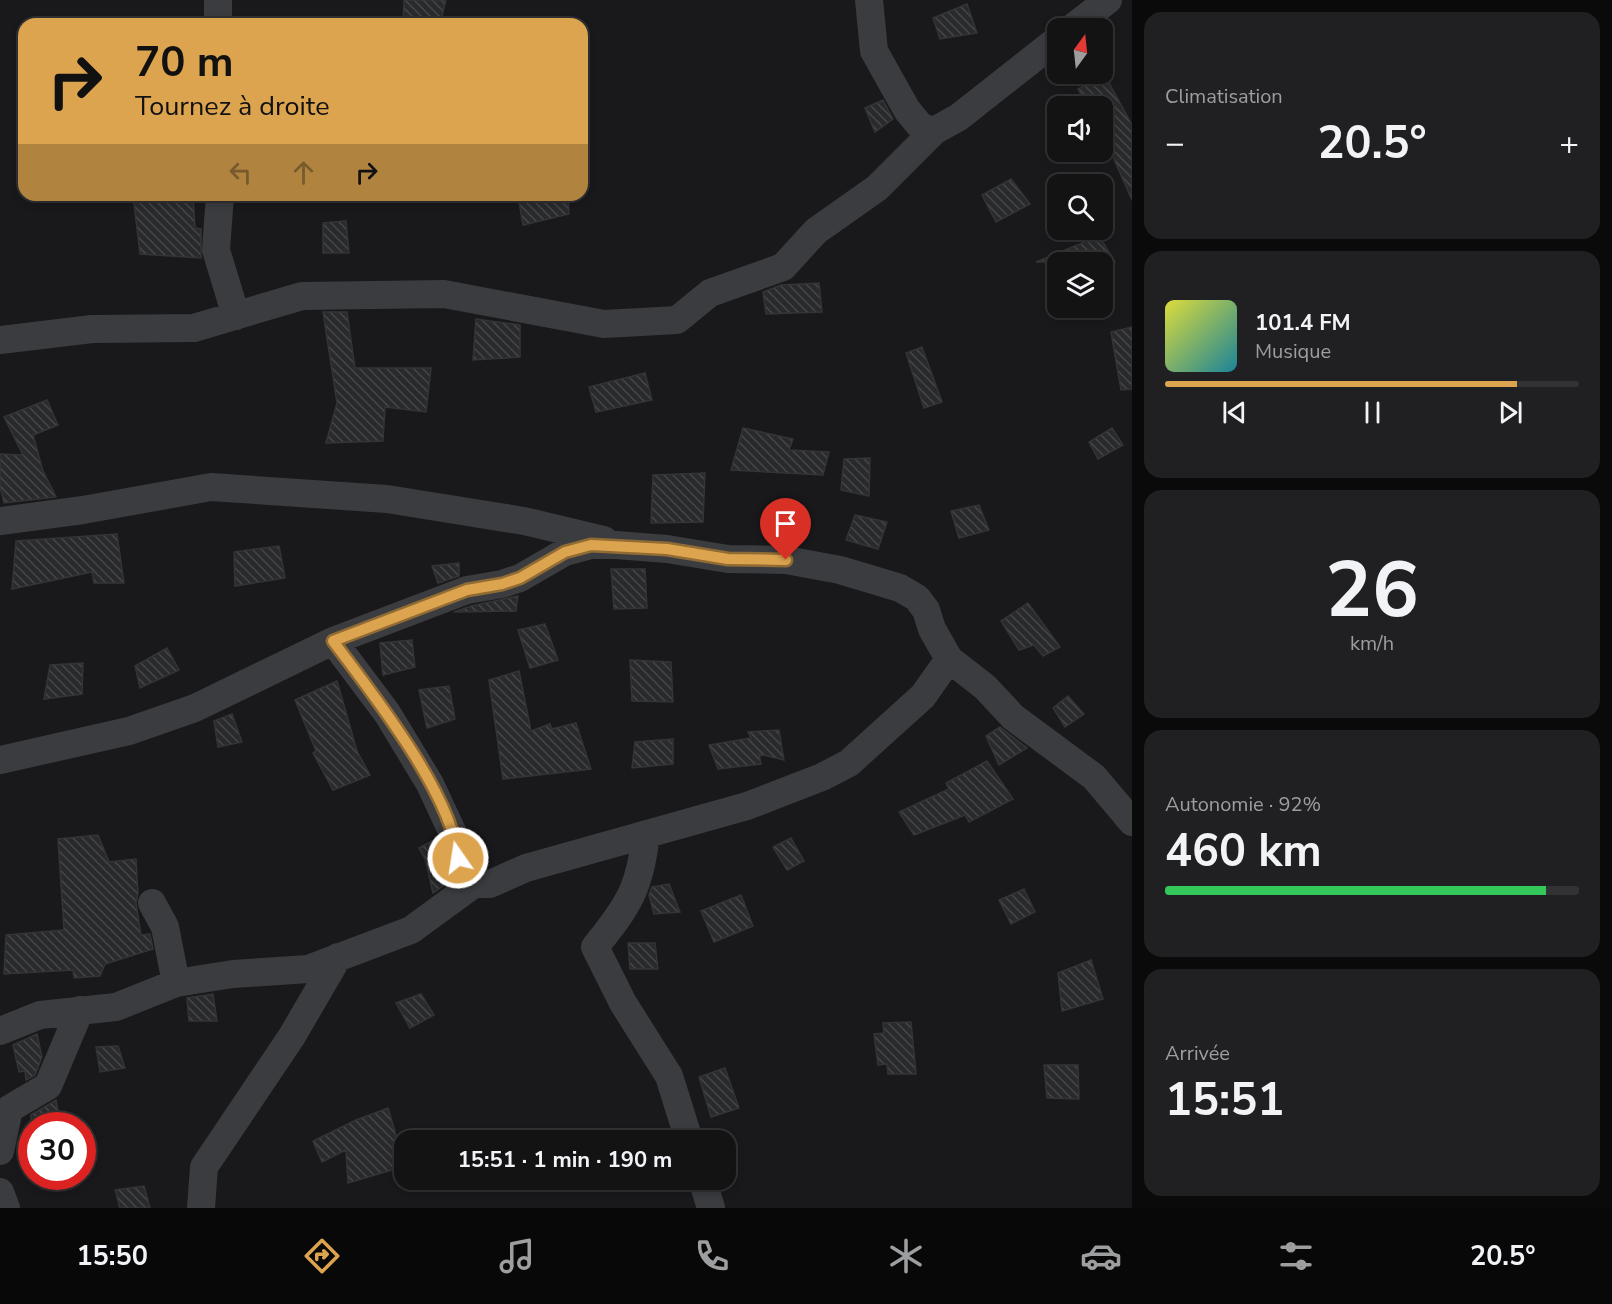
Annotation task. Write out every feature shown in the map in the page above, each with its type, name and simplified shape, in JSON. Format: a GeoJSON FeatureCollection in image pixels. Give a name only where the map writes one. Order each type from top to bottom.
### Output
{"type":"FeatureCollection","features":[{"type":"Feature","properties":{"kind":"street"},"geometry":{"type":"LineString","coordinates":[[218,0],[218,18]]}},
{"type":"Feature","properties":{"kind":"street"},"geometry":{"type":"LineString","coordinates":[[869,0],[874,51],[907,110],[921,127],[934,131]]}},
{"type":"Feature","properties":{"kind":"street"},"geometry":{"type":"LineString","coordinates":[[1084,18],[1108,0]]}},
{"type":"Feature","properties":{"kind":"street"},"geometry":{"type":"LineString","coordinates":[[0,340],[92,329],[194,328],[302,296],[444,294],[604,324],[677,320],[710,293],[783,267],[816,231],[878,188],[934,131],[959,117],[1047,48]]}},
{"type":"Feature","properties":{"kind":"street"},"geometry":{"type":"LineString","coordinates":[[220,201],[216,250],[236,316]]}},
{"type":"Feature","properties":{"kind":"street"},"geometry":{"type":"LineString","coordinates":[[0,521],[82,510],[211,487],[387,499],[524,521],[636,547]]}},
{"type":"Feature","properties":{"kind":"street"},"geometry":{"type":"LineString","coordinates":[[0,760],[129,732],[195,708],[333,641],[467,590],[502,584],[520,578],[565,552],[591,545],[636,547],[728,559],[786,560],[840,570],[900,588],[917,598],[926,610],[932,629],[949,659],[985,687],[1013,717],[1094,777],[1132,822]]}},
{"type":"Feature","properties":{"kind":"street"},"geometry":{"type":"LineString","coordinates":[[333,641],[387,713],[430,784],[456,840],[458,858],[464,875],[474,884]]}},
{"type":"Feature","properties":{"kind":"street"},"geometry":{"type":"LineString","coordinates":[[0,1031],[40,1015],[116,1007],[176,983],[233,974],[308,969],[411,930],[474,884],[490,884],[526,868],[747,806],[822,777],[849,763],[923,696],[949,659]]}},
{"type":"Feature","properties":{"kind":"street"},"geometry":{"type":"LineString","coordinates":[[646,834],[642,867],[626,909],[595,947],[623,1003],[669,1076],[685,1130]]}},
{"type":"Feature","properties":{"kind":"street"},"geometry":{"type":"LineString","coordinates":[[152,903],[165,927],[176,983]]}},
{"type":"Feature","properties":{"kind":"street"},"geometry":{"type":"LineString","coordinates":[[201,1208],[204,1167],[285,1045],[338,957]]}},
{"type":"Feature","properties":{"kind":"street"},"geometry":{"type":"LineString","coordinates":[[0,1150],[9,1108],[48,1086],[80,1010]]}},
{"type":"Feature","properties":{"kind":"street"},"geometry":{"type":"LineString","coordinates":[[705,1190],[711,1208]]}},
{"type":"Feature","properties":{"kind":"street"},"geometry":{"type":"LineString","coordinates":[[0,1192],[6,1208]]}},
{"type":"Feature","properties":{"kind":"building"},"geometry":{"type":"Polygon","coordinates":[[[404,0],[446,0],[442,18],[403,18],[404,0]]]}},
{"type":"Feature","properties":{"kind":"building"},"geometry":{"type":"Polygon","coordinates":[[[967,4],[977,33],[940,39],[933,18],[967,4]]]}},
{"type":"Feature","properties":{"kind":"building"},"geometry":{"type":"Polygon","coordinates":[[[1087,84],[1110,84],[1132,125],[1132,200],[1113,157],[1113,96],[1082,96],[1078,89],[1087,84]]]}},
{"type":"Feature","properties":{"kind":"building"},"geometry":{"type":"Polygon","coordinates":[[[883,100],[893,119],[875,132],[865,108],[883,100]]]}},
{"type":"Feature","properties":{"kind":"building"},"geometry":{"type":"Polygon","coordinates":[[[1011,179],[1030,204],[996,222],[982,195],[1011,179]]]}},
{"type":"Feature","properties":{"kind":"building"},"geometry":{"type":"Polygon","coordinates":[[[134,201],[193,201],[195,228],[201,229],[201,258],[140,254],[134,201]]]}},
{"type":"Feature","properties":{"kind":"building"},"geometry":{"type":"Polygon","coordinates":[[[519,201],[568,201],[569,214],[523,225],[519,201]]]}},
{"type":"Feature","properties":{"kind":"building"},"geometry":{"type":"Polygon","coordinates":[[[346,221],[349,253],[323,253],[323,223],[346,221]]]}},
{"type":"Feature","properties":{"kind":"building"},"geometry":{"type":"Polygon","coordinates":[[[1089,240],[1101,240],[1109,252],[1060,252],[1089,240]]]}},
{"type":"Feature","properties":{"kind":"building"},"geometry":{"type":"Polygon","coordinates":[[[1047,257],[1047,262],[1036,262],[1047,257]]]}},
{"type":"Feature","properties":{"kind":"building"},"geometry":{"type":"Polygon","coordinates":[[[819,283],[822,312],[766,314],[763,292],[781,285],[819,283]]]}},
{"type":"Feature","properties":{"kind":"building"},"geometry":{"type":"Polygon","coordinates":[[[323,312],[347,312],[355,368],[431,368],[426,412],[385,407],[383,441],[326,443],[337,403],[323,312]]]}},
{"type":"Feature","properties":{"kind":"building"},"geometry":{"type":"Polygon","coordinates":[[[476,319],[520,325],[520,357],[473,360],[476,319]]]}},
{"type":"Feature","properties":{"kind":"building"},"geometry":{"type":"Polygon","coordinates":[[[1132,327],[1132,389],[1121,390],[1111,332],[1132,327]]]}},
{"type":"Feature","properties":{"kind":"building"},"geometry":{"type":"Polygon","coordinates":[[[922,347],[942,402],[924,408],[906,353],[922,347]]]}},
{"type":"Feature","properties":{"kind":"building"},"geometry":{"type":"Polygon","coordinates":[[[645,373],[652,400],[596,412],[589,387],[645,373]]]}},
{"type":"Feature","properties":{"kind":"building"},"geometry":{"type":"Polygon","coordinates":[[[47,400],[58,425],[33,435],[43,471],[56,497],[4,503],[0,487],[0,454],[23,455],[4,417],[47,400]]]}},
{"type":"Feature","properties":{"kind":"building"},"geometry":{"type":"Polygon","coordinates":[[[743,428],[793,439],[789,450],[829,452],[823,475],[731,470],[743,428]]]}},
{"type":"Feature","properties":{"kind":"building"},"geometry":{"type":"Polygon","coordinates":[[[1112,428],[1123,445],[1098,459],[1089,442],[1112,428]]]}},
{"type":"Feature","properties":{"kind":"building"},"geometry":{"type":"Polygon","coordinates":[[[870,458],[869,496],[841,490],[844,459],[870,458]]]}},
{"type":"Feature","properties":{"kind":"building"},"geometry":{"type":"Polygon","coordinates":[[[705,473],[703,522],[651,523],[653,475],[705,473]]]}},
{"type":"Feature","properties":{"kind":"building"},"geometry":{"type":"Polygon","coordinates":[[[979,505],[989,530],[959,538],[951,511],[979,505]]]}},
{"type":"Feature","properties":{"kind":"building"},"geometry":{"type":"Polygon","coordinates":[[[855,515],[887,522],[878,549],[846,540],[855,515]]]}},
{"type":"Feature","properties":{"kind":"building"},"geometry":{"type":"Polygon","coordinates":[[[117,534],[124,583],[94,583],[92,572],[12,589],[16,541],[117,534]]]}},
{"type":"Feature","properties":{"kind":"building"},"geometry":{"type":"Polygon","coordinates":[[[279,546],[285,578],[235,586],[234,552],[279,546]]]}},
{"type":"Feature","properties":{"kind":"building"},"geometry":{"type":"Polygon","coordinates":[[[459,563],[459,576],[438,583],[432,566],[459,563]]]}},
{"type":"Feature","properties":{"kind":"building"},"geometry":{"type":"Polygon","coordinates":[[[611,569],[645,569],[647,608],[614,609],[611,569]]]}},
{"type":"Feature","properties":{"kind":"building"},"geometry":{"type":"Polygon","coordinates":[[[518,596],[516,611],[454,612],[471,606],[518,596]]]}},
{"type":"Feature","properties":{"kind":"building"},"geometry":{"type":"Polygon","coordinates":[[[1028,603],[1060,647],[1043,656],[1034,645],[1019,650],[1001,621],[1028,603]]]}},
{"type":"Feature","properties":{"kind":"building"},"geometry":{"type":"Polygon","coordinates":[[[545,624],[558,660],[530,668],[518,630],[545,624]]]}},
{"type":"Feature","properties":{"kind":"building"},"geometry":{"type":"Polygon","coordinates":[[[412,640],[415,667],[383,675],[380,643],[412,640]]]}},
{"type":"Feature","properties":{"kind":"building"},"geometry":{"type":"Polygon","coordinates":[[[167,648],[179,670],[140,688],[135,666],[167,648]]]}},
{"type":"Feature","properties":{"kind":"building"},"geometry":{"type":"Polygon","coordinates":[[[630,660],[671,662],[673,702],[632,701],[630,660]]]}},
{"type":"Feature","properties":{"kind":"building"},"geometry":{"type":"Polygon","coordinates":[[[83,663],[82,694],[44,699],[50,665],[83,663]]]}},
{"type":"Feature","properties":{"kind":"building"},"geometry":{"type":"Polygon","coordinates":[[[519,671],[531,731],[550,724],[552,729],[576,723],[591,769],[503,779],[489,680],[519,671]]]}},
{"type":"Feature","properties":{"kind":"building"},"geometry":{"type":"Polygon","coordinates":[[[337,681],[357,751],[370,775],[333,790],[313,753],[316,751],[295,700],[337,681]]]}},
{"type":"Feature","properties":{"kind":"building"},"geometry":{"type":"Polygon","coordinates":[[[449,686],[455,719],[427,728],[419,690],[449,686]]]}},
{"type":"Feature","properties":{"kind":"building"},"geometry":{"type":"Polygon","coordinates":[[[1068,696],[1084,714],[1065,727],[1053,708],[1068,696]]]}},
{"type":"Feature","properties":{"kind":"building"},"geometry":{"type":"Polygon","coordinates":[[[232,714],[242,742],[218,747],[214,721],[232,714]]]}},
{"type":"Feature","properties":{"kind":"building"},"geometry":{"type":"Polygon","coordinates":[[[1000,727],[1027,748],[999,765],[986,736],[1000,727]]]}},
{"type":"Feature","properties":{"kind":"building"},"geometry":{"type":"Polygon","coordinates":[[[779,730],[784,760],[759,754],[761,764],[718,769],[709,745],[751,738],[748,732],[779,730]]]}},
{"type":"Feature","properties":{"kind":"building"},"geometry":{"type":"Polygon","coordinates":[[[673,739],[673,764],[632,768],[635,742],[673,739]]]}},
{"type":"Feature","properties":{"kind":"building"},"geometry":{"type":"Polygon","coordinates":[[[987,761],[1013,799],[969,822],[965,815],[914,835],[899,812],[949,789],[946,783],[987,761]]]}},
{"type":"Feature","properties":{"kind":"building"},"geometry":{"type":"Polygon","coordinates":[[[98,835],[109,862],[136,859],[138,894],[136,903],[141,935],[150,934],[153,949],[105,964],[100,976],[74,978],[73,970],[4,974],[6,935],[64,930],[58,839],[98,835]]]}},
{"type":"Feature","properties":{"kind":"building"},"geometry":{"type":"Polygon","coordinates":[[[437,838],[449,882],[433,893],[425,859],[419,848],[437,838]]]}},
{"type":"Feature","properties":{"kind":"building"},"geometry":{"type":"Polygon","coordinates":[[[791,838],[804,861],[787,870],[773,847],[791,838]]]}},
{"type":"Feature","properties":{"kind":"building"},"geometry":{"type":"Polygon","coordinates":[[[669,884],[680,912],[654,914],[649,895],[652,887],[669,884]]]}},
{"type":"Feature","properties":{"kind":"building"},"geometry":{"type":"Polygon","coordinates":[[[1024,889],[1035,912],[1011,924],[999,900],[1024,889]]]}},
{"type":"Feature","properties":{"kind":"building"},"geometry":{"type":"Polygon","coordinates":[[[741,895],[753,926],[714,942],[701,911],[741,895]]]}},
{"type":"Feature","properties":{"kind":"building"},"geometry":{"type":"Polygon","coordinates":[[[628,943],[655,943],[658,969],[630,969],[628,943]]]}},
{"type":"Feature","properties":{"kind":"building"},"geometry":{"type":"Polygon","coordinates":[[[1091,960],[1103,999],[1062,1011],[1058,973],[1091,960]]]}},
{"type":"Feature","properties":{"kind":"building"},"geometry":{"type":"Polygon","coordinates":[[[213,994],[217,1021],[189,1021],[187,998],[213,994]]]}},
{"type":"Feature","properties":{"kind":"building"},"geometry":{"type":"Polygon","coordinates":[[[421,994],[434,1015],[410,1028],[396,1003],[421,994]]]}},
{"type":"Feature","properties":{"kind":"building"},"geometry":{"type":"Polygon","coordinates":[[[911,1022],[916,1074],[888,1074],[887,1064],[878,1065],[874,1034],[884,1033],[883,1023],[911,1022]]]}},
{"type":"Feature","properties":{"kind":"building"},"geometry":{"type":"Polygon","coordinates":[[[37,1034],[42,1057],[35,1075],[26,1080],[25,1071],[19,1072],[13,1045],[37,1034]]]}},
{"type":"Feature","properties":{"kind":"building"},"geometry":{"type":"Polygon","coordinates":[[[118,1046],[125,1068],[100,1072],[96,1047],[118,1046]]]}},
{"type":"Feature","properties":{"kind":"building"},"geometry":{"type":"Polygon","coordinates":[[[1044,1065],[1078,1065],[1079,1099],[1047,1098],[1044,1065]]]}},
{"type":"Feature","properties":{"kind":"building"},"geometry":{"type":"Polygon","coordinates":[[[725,1068],[739,1108],[711,1117],[699,1077],[725,1068]]]}},
{"type":"Feature","properties":{"kind":"building"},"geometry":{"type":"Polygon","coordinates":[[[56,1100],[58,1112],[36,1112],[56,1100]]]}},
{"type":"Feature","properties":{"kind":"building"},"geometry":{"type":"Polygon","coordinates":[[[388,1108],[394,1130],[394,1169],[348,1183],[346,1150],[322,1162],[313,1141],[356,1120],[388,1108]]]}},
{"type":"Feature","properties":{"kind":"building"},"geometry":{"type":"Polygon","coordinates":[[[144,1186],[150,1208],[120,1208],[115,1190],[144,1186]]]}},
{"type":"Feature","properties":{"kind":"route"},"geometry":{"type":"LineString","coordinates":[[458,858],[456,840],[430,784],[387,713],[333,641],[467,590],[502,584],[520,578],[565,552],[591,545],[667,549],[728,559],[786,560]]}}]}
